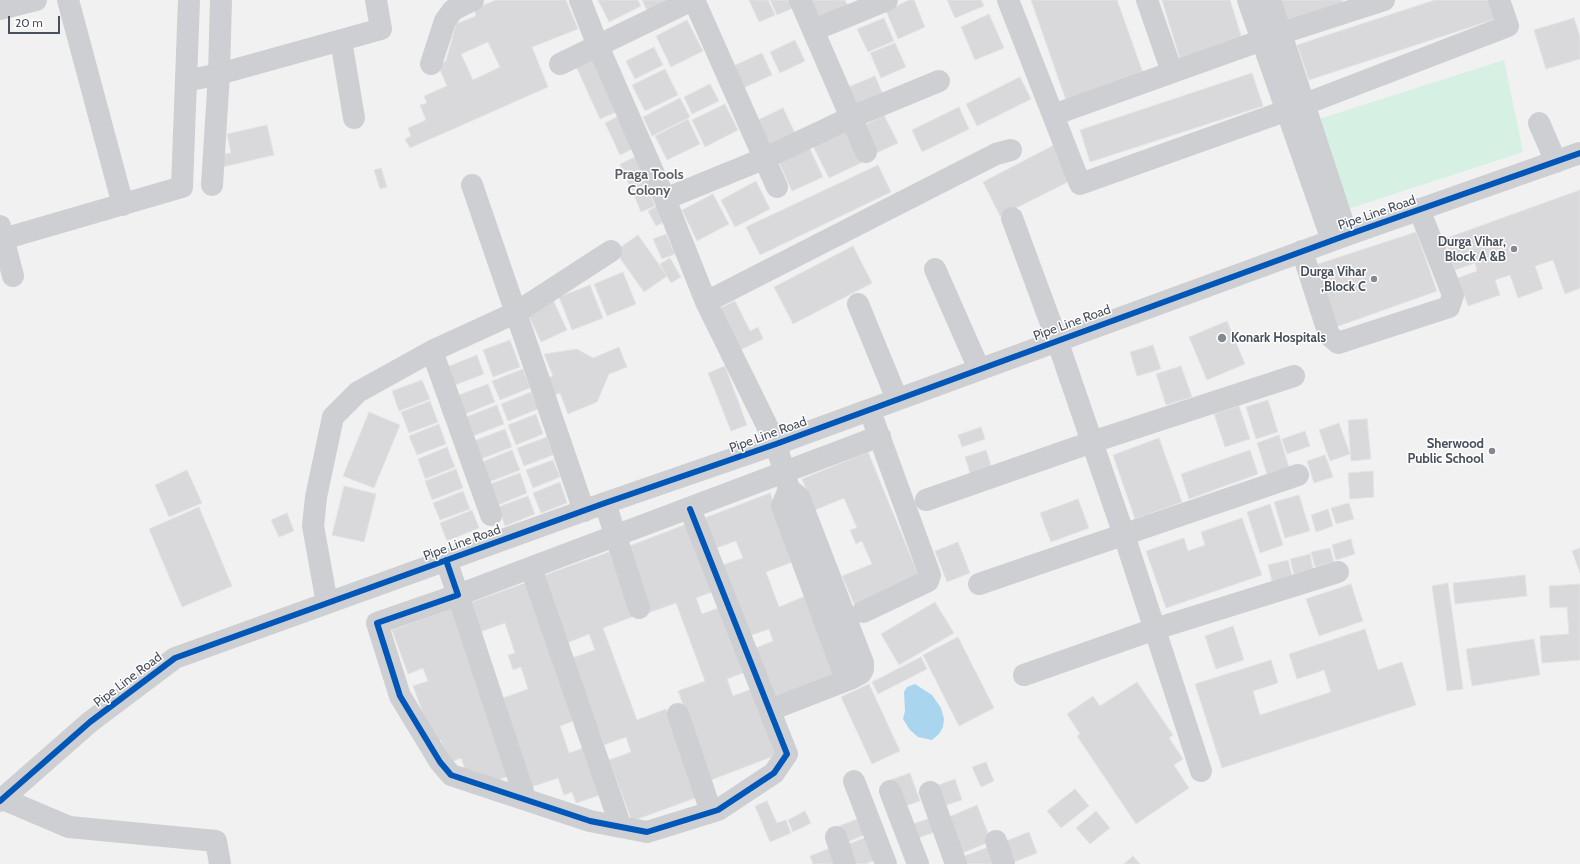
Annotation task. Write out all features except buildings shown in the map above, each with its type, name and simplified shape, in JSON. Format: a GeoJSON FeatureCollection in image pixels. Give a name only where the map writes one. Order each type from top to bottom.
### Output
{"type":"FeatureCollection","features":[{"type":"Feature","properties":{"kind":"street"},"geometry":{"type":"LineString","coordinates":[[0,10],[36,0]]}},
{"type":"Feature","properties":{"kind":"street"},"geometry":{"type":"LineString","coordinates":[[68,0],[123,205]]}},
{"type":"Feature","properties":{"kind":"street"},"geometry":{"type":"LineString","coordinates":[[13,276],[2,232],[123,205],[182,188],[189,0]]}},
{"type":"Feature","properties":{"kind":"street"},"geometry":{"type":"LineString","coordinates":[[212,184],[219,74],[221,0]]}},
{"type":"Feature","properties":{"kind":"street"},"geometry":{"type":"LineString","coordinates":[[186,81],[219,74],[381,29],[376,0]]}},
{"type":"Feature","properties":{"kind":"street"},"geometry":{"type":"LineString","coordinates":[[431,64],[445,21],[453,10],[473,0]]}},
{"type":"Feature","properties":{"kind":"street"},"geometry":{"type":"LineString","coordinates":[[580,0],[598,46],[665,199],[706,302],[776,444],[786,480],[799,497],[863,663],[860,673],[850,680],[770,710]]}},
{"type":"Feature","properties":{"kind":"street"},"geometry":{"type":"LineString","coordinates":[[560,64],[693,0],[763,159],[777,187]]}},
{"type":"Feature","properties":{"kind":"street"},"geometry":{"type":"LineString","coordinates":[[800,0],[866,152]]}},
{"type":"Feature","properties":{"kind":"street"},"geometry":{"type":"LineString","coordinates":[[814,30],[886,0]]}},
{"type":"Feature","properties":{"kind":"street"},"geometry":{"type":"LineString","coordinates":[[1008,0],[1080,184],[1296,107],[1508,26],[1499,0]]}},
{"type":"Feature","properties":{"kind":"street"},"geometry":{"type":"LineString","coordinates":[[1147,0],[1172,72]]}},
{"type":"Feature","properties":{"kind":"street"},"geometry":{"type":"LineString","coordinates":[[1248,0],[1272,36],[1339,237]]}},
{"type":"Feature","properties":{"kind":"street"},"geometry":{"type":"LineString","coordinates":[[1270,0],[1272,36]]}},
{"type":"Feature","properties":{"kind":"street"},"geometry":{"type":"LineString","coordinates":[[1053,115],[1272,36],[1384,0]]}},
{"type":"Feature","properties":{"kind":"street"},"geometry":{"type":"LineString","coordinates":[[341,40],[354,118]]}},
{"type":"Feature","properties":{"kind":"street"},"geometry":{"type":"LineString","coordinates":[[665,199],[763,159],[852,117],[939,81]]}},
{"type":"Feature","properties":{"kind":"street"},"geometry":{"type":"LineString","coordinates":[[1296,107],[1334,197],[1339,237]]}},
{"type":"Feature","properties":{"kind":"street"},"geometry":{"type":"LineString","coordinates":[[1539,123],[1556,162]]}},
{"type":"Feature","properties":{"kind":"street"},"geometry":{"type":"LineString","coordinates":[[706,302],[996,154],[1011,150]]}},
{"type":"Feature","properties":{"kind":"street","name":"Pipe Line Road"},"geometry":{"type":"LineString","coordinates":[[1,800],[90,722],[175,658],[584,510],[776,444],[1339,237],[1580,153]]}},
{"type":"Feature","properties":{"kind":"street"},"geometry":{"type":"LineString","coordinates":[[472,185],[584,510]]}},
{"type":"Feature","properties":{"kind":"street"},"geometry":{"type":"LineString","coordinates":[[1302,251],[1329,335],[1338,343],[1449,307],[1453,295],[1420,209]]}},
{"type":"Feature","properties":{"kind":"street"},"geometry":{"type":"LineString","coordinates":[[1012,218],[1057,340],[1124,535],[1201,771]]}},
{"type":"Feature","properties":{"kind":"street"},"geometry":{"type":"LineString","coordinates":[[327,603],[313,526],[316,497],[333,417],[358,392],[432,351],[517,312],[611,251]]}},
{"type":"Feature","properties":{"kind":"street"},"geometry":{"type":"LineString","coordinates":[[935,269],[979,369]]}},
{"type":"Feature","properties":{"kind":"street"},"geometry":{"type":"LineString","coordinates":[[858,304],[897,399]]}},
{"type":"Feature","properties":{"kind":"street"},"geometry":{"type":"LineString","coordinates":[[432,351],[491,515]]}},
{"type":"Feature","properties":{"kind":"street"},"geometry":{"type":"LineString","coordinates":[[926,500],[1092,442],[1294,376]]}},
{"type":"Feature","properties":{"kind":"street"},"geometry":{"type":"LineString","coordinates":[[863,612],[928,581],[930,575],[869,409]]}},
{"type":"Feature","properties":{"kind":"street"},"geometry":{"type":"LineString","coordinates":[[690,509],[787,754],[774,773],[718,810],[647,832],[590,821],[525,798],[451,775],[436,756],[400,696],[377,623],[458,595],[690,509],[786,480],[880,436]]}},
{"type":"Feature","properties":{"kind":"street"},"geometry":{"type":"LineString","coordinates":[[979,584],[1298,475]]}},
{"type":"Feature","properties":{"kind":"street"},"geometry":{"type":"LineString","coordinates":[[605,503],[639,608]]}},
{"type":"Feature","properties":{"kind":"street"},"geometry":{"type":"LineString","coordinates":[[446,560],[525,798]]}},
{"type":"Feature","properties":{"kind":"street"},"geometry":{"type":"LineString","coordinates":[[531,568],[621,827]]}},
{"type":"Feature","properties":{"kind":"street"},"geometry":{"type":"LineString","coordinates":[[1024,675],[1155,629],[1338,572]]}},
{"type":"Feature","properties":{"kind":"street"},"geometry":{"type":"LineString","coordinates":[[678,714],[711,812]]}},
{"type":"Feature","properties":{"kind":"street"},"geometry":{"type":"LineString","coordinates":[[854,781],[886,864]]}},
{"type":"Feature","properties":{"kind":"street"},"geometry":{"type":"LineString","coordinates":[[890,791],[918,864]]}},
{"type":"Feature","properties":{"kind":"street"},"geometry":{"type":"LineString","coordinates":[[930,792],[956,864]]}},
{"type":"Feature","properties":{"kind":"street"},"geometry":{"type":"LineString","coordinates":[[1,800],[69,827],[216,841],[220,864]]}},
{"type":"Feature","properties":{"kind":"street"},"geometry":{"type":"LineString","coordinates":[[836,837],[846,864]]}},
{"type":"Feature","properties":{"kind":"street"},"geometry":{"type":"LineString","coordinates":[[996,841],[1004,864]]}},
{"type":"Feature","properties":{"kind":"green space"},"geometry":{"type":"Polygon","coordinates":[[[1504,60],[1523,152],[1348,209],[1319,119],[1504,60]]]}},
{"type":"Feature","properties":{"kind":"water"},"geometry":{"type":"Polygon","coordinates":[[[915,684],[932,695],[941,708],[944,719],[943,727],[939,734],[932,740],[918,737],[910,730],[903,719],[905,711],[904,692],[907,687],[915,684]]]}},
{"type":"Feature","properties":{"kind":"cycle path"},"geometry":{"type":"LineString","coordinates":[[0,801],[90,722],[175,658],[605,503],[776,444],[1347,235],[1580,153]]}},
{"type":"Feature","properties":{"kind":"cycle path"},"geometry":{"type":"LineString","coordinates":[[446,560],[458,595],[377,623],[400,696],[440,762],[451,775],[590,821],[647,832],[718,810],[774,773],[787,754],[690,509]]}},
{"type":"Feature","properties":{"kind":"place","name":"Durga Vihar, Block A &B"},"geometry":{"type":"Point","coordinates":[1514,249]}},
{"type":"Feature","properties":{"kind":"place","name":"Durga Vihar ,Block C"},"geometry":{"type":"Point","coordinates":[1374,279]}},
{"type":"Feature","properties":{"kind":"place","name":"Konark Hospitals"},"geometry":{"type":"Point","coordinates":[1222,338]}},
{"type":"Feature","properties":{"kind":"place","name":"Sherwood Public School"},"geometry":{"type":"Point","coordinates":[1492,451]}},
{"type":"Feature","properties":{"kind":"district","name":"Praga Tools Colony"},"geometry":{"type":"Point","coordinates":[649,184]}}]}
